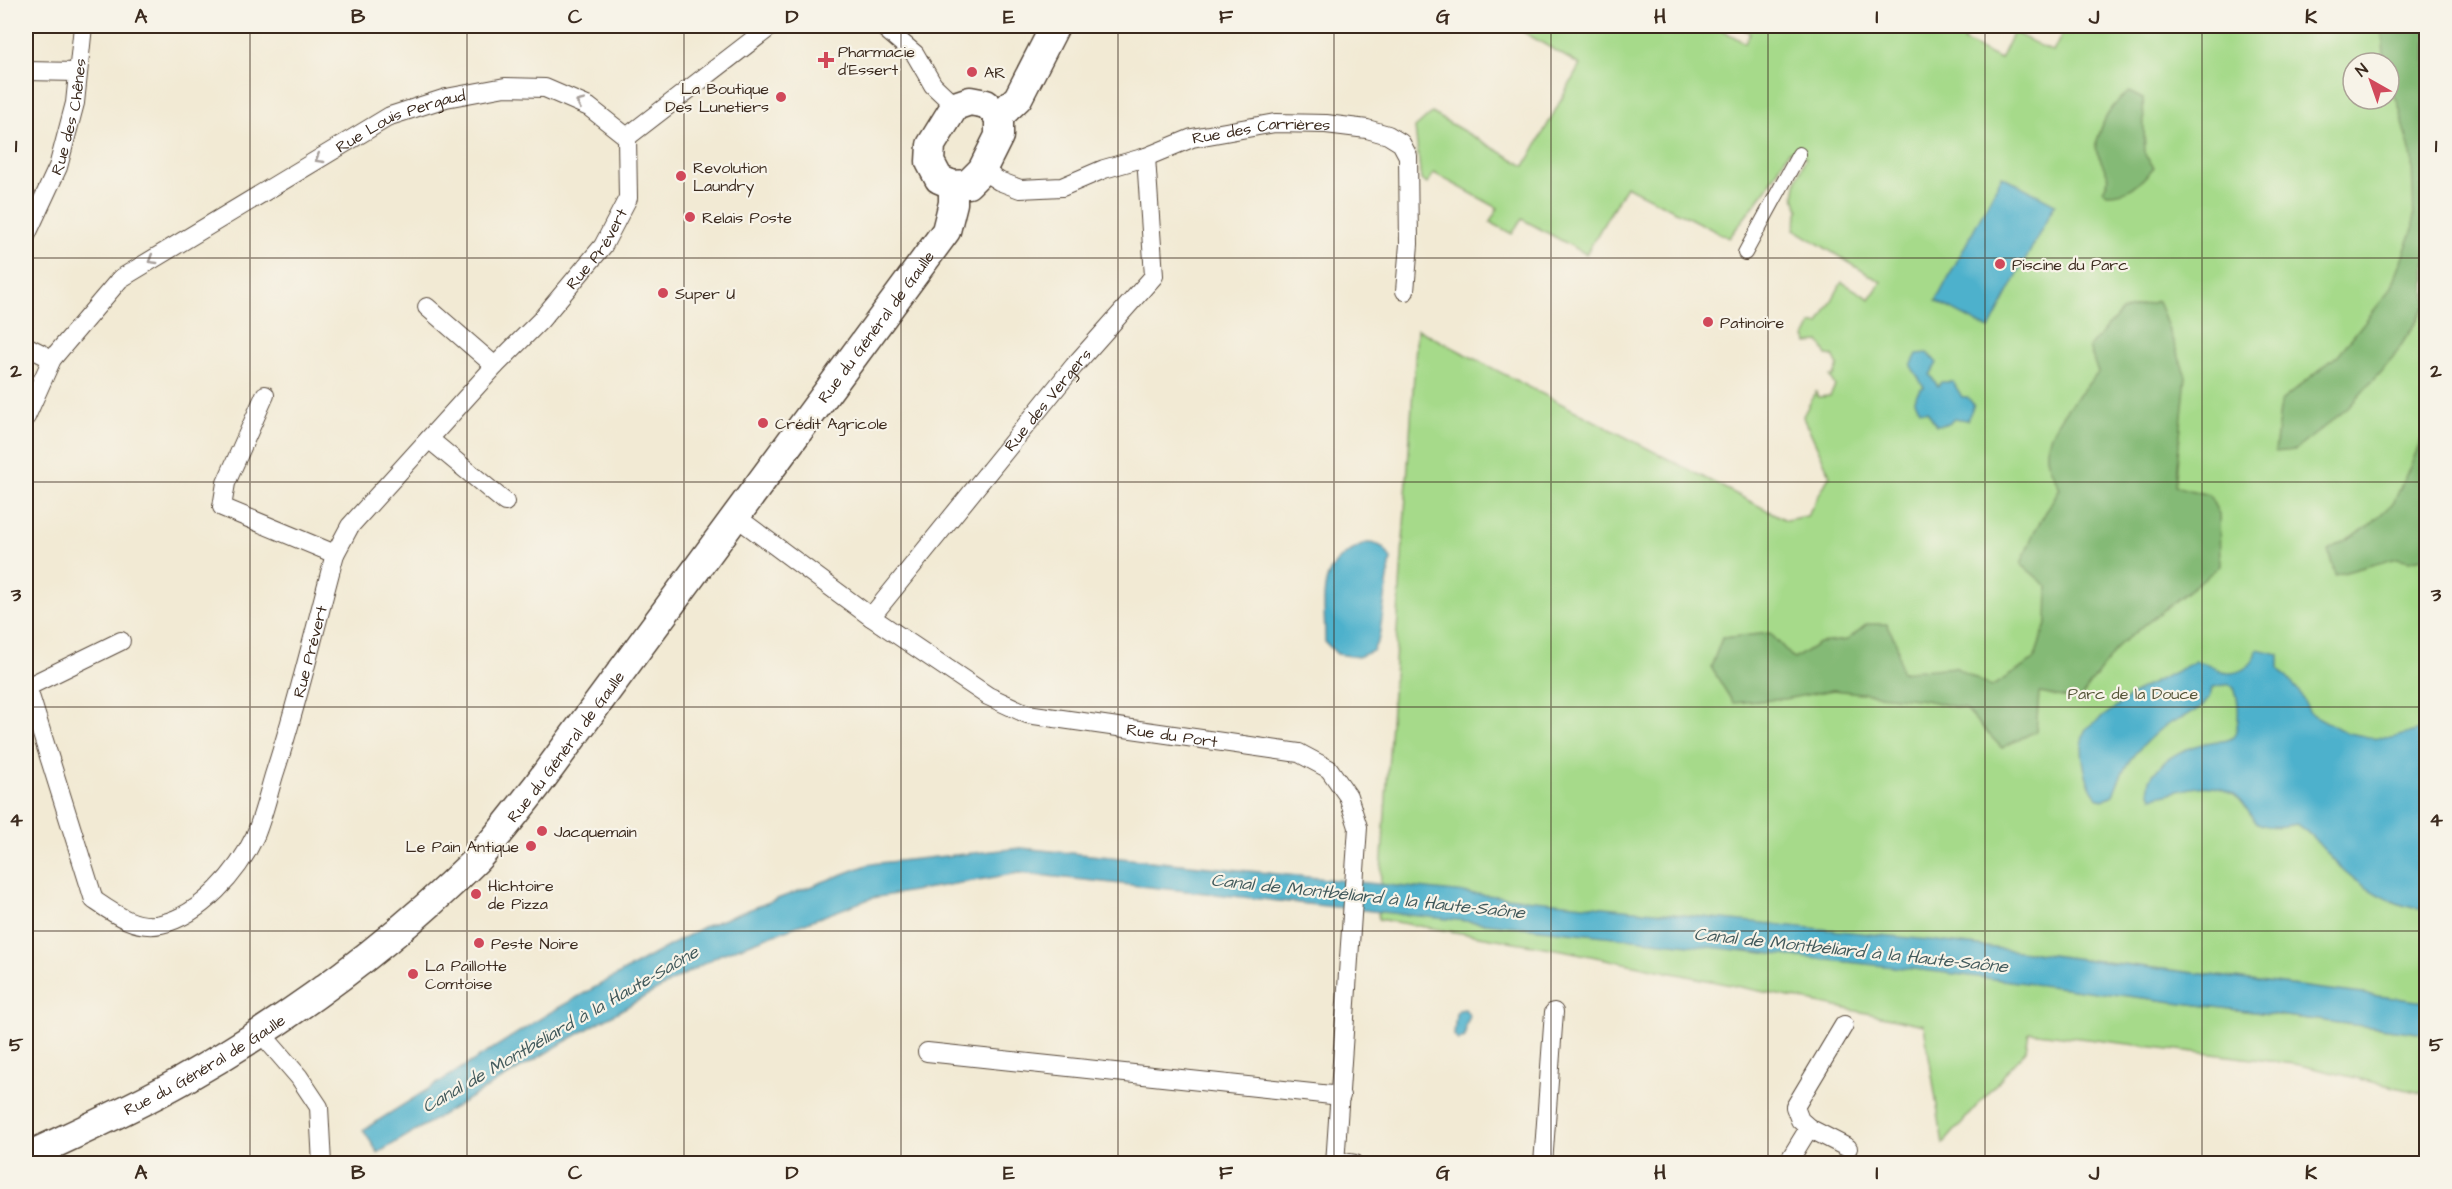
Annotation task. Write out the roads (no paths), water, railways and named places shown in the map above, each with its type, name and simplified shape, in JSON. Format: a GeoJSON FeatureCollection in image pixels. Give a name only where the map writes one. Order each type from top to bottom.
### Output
{"type":"FeatureCollection","features":[{"type":"Feature","properties":{"kind":"main road"},"geometry":{"type":"LineString","coordinates":[[999,116],[986,104],[970,101],[955,106],[931,145],[930,162],[939,179],[953,185],[968,184],[982,170],[999,136],[999,116],[1018,98],[1055,26]]}},
{"type":"Feature","properties":{"kind":"main road","name":"Rue du Général de Gaulle"},"geometry":{"type":"LineString","coordinates":[[26,1157],[179,1082],[261,1033],[375,951],[425,909],[477,859],[536,787],[946,231],[953,203],[953,185]]}},
{"type":"Feature","properties":{"kind":"street","name":"Rue des Chênes"},"geometry":{"type":"LineString","coordinates":[[26,236],[58,167],[75,104],[83,26]]}},
{"type":"Feature","properties":{"kind":"street"},"geometry":{"type":"LineString","coordinates":[[627,137],[771,26]]}},
{"type":"Feature","properties":{"kind":"street"},"geometry":{"type":"LineString","coordinates":[[882,26],[915,54],[933,85],[955,106]]}},
{"type":"Feature","properties":{"kind":"street"},"geometry":{"type":"LineString","coordinates":[[26,71],[77,72]]}},
{"type":"Feature","properties":{"kind":"street","name":"Rue Louis Pergaud"},"geometry":{"type":"LineString","coordinates":[[52,359],[120,279],[390,116],[446,99],[505,87],[545,88],[589,107],[627,137]]}},
{"type":"Feature","properties":{"kind":"street","name":"Rue des Carrières"},"geometry":{"type":"LineString","coordinates":[[982,170],[999,181],[1020,189],[1062,187],[1104,169],[1146,157],[1192,138],[1275,123],[1326,124],[1367,129],[1388,135],[1401,143],[1408,156],[1409,244],[1405,291]]}},
{"type":"Feature","properties":{"kind":"street","name":"Rue Prévert"},"geometry":{"type":"LineString","coordinates":[[26,685],[94,900],[126,921],[159,925],[191,911],[207,900],[231,873],[255,836],[284,746],[334,554],[350,526],[495,366],[540,321],[603,246],[628,198],[627,137]]}},
{"type":"Feature","properties":{"kind":"street"},"geometry":{"type":"LineString","coordinates":[[1745,253],[1799,154]]}},
{"type":"Feature","properties":{"kind":"street","name":"Rue des Vergers"},"geometry":{"type":"LineString","coordinates":[[871,617],[1066,374],[1154,276],[1146,157]]}},
{"type":"Feature","properties":{"kind":"street"},"geometry":{"type":"LineString","coordinates":[[427,307],[495,366]]}},
{"type":"Feature","properties":{"kind":"street"},"geometry":{"type":"LineString","coordinates":[[26,346],[52,359],[26,417]]}},
{"type":"Feature","properties":{"kind":"street"},"geometry":{"type":"LineString","coordinates":[[265,395],[226,483],[222,507],[334,554]]}},
{"type":"Feature","properties":{"kind":"street"},"geometry":{"type":"LineString","coordinates":[[429,439],[505,502]]}},
{"type":"Feature","properties":{"kind":"street","name":"Rue du Port"},"geometry":{"type":"LineString","coordinates":[[735,516],[871,617],[988,696],[1027,714],[1299,753],[1329,769],[1348,796],[1358,827],[1336,1162]]}},
{"type":"Feature","properties":{"kind":"street"},"geometry":{"type":"LineString","coordinates":[[26,685],[121,641]]}},
{"type":"Feature","properties":{"kind":"street"},"geometry":{"type":"LineString","coordinates":[[1543,1164],[1554,1012]]}},
{"type":"Feature","properties":{"kind":"street"},"geometry":{"type":"LineString","coordinates":[[1844,1025],[1795,1107],[1800,1120],[1809,1128],[1848,1148]]}},
{"type":"Feature","properties":{"kind":"street"},"geometry":{"type":"LineString","coordinates":[[261,1033],[299,1077],[319,1107],[322,1164]]}},
{"type":"Feature","properties":{"kind":"street"},"geometry":{"type":"LineString","coordinates":[[927,1052],[1341,1096]]}},
{"type":"Feature","properties":{"kind":"street"},"geometry":{"type":"LineString","coordinates":[[1787,1164],[1809,1128]]}},
{"type":"Feature","properties":{"kind":"street"},"geometry":{"type":"LineString","coordinates":[[1336,1162],[1355,1164]]}},
{"type":"Feature","properties":{"kind":"water"},"geometry":{"type":"Polygon","coordinates":[[[2002,176],[2055,204],[1989,329],[1936,301],[2002,176]]]}},
{"type":"Feature","properties":{"kind":"water"},"geometry":{"type":"Polygon","coordinates":[[[1928,353],[1937,363],[1930,375],[1938,386],[1941,382],[1953,382],[1962,397],[1967,397],[1974,405],[1967,420],[1954,418],[1949,424],[1936,425],[1927,411],[1920,410],[1914,399],[1924,387],[1911,366],[1917,354],[1928,353]]]}},
{"type":"Feature","properties":{"kind":"water"},"geometry":{"type":"Polygon","coordinates":[[[1367,543],[1382,547],[1391,559],[1379,638],[1373,651],[1358,657],[1337,654],[1325,642],[1326,582],[1330,571],[1338,561],[1367,543]]]}},
{"type":"Feature","properties":{"kind":"water"},"geometry":{"type":"Polygon","coordinates":[[[2257,649],[2279,654],[2279,669],[2298,690],[2310,713],[2345,732],[2368,737],[2392,738],[2426,728],[2426,910],[2401,905],[2377,894],[2345,872],[2302,828],[2296,824],[2277,827],[2264,826],[2252,817],[2242,802],[2222,789],[2196,787],[2152,797],[2149,790],[2151,778],[2167,760],[2195,746],[2233,737],[2237,726],[2238,701],[2234,688],[2230,685],[2212,687],[2210,696],[2199,709],[2165,726],[2149,739],[2125,767],[2113,795],[2103,800],[2092,789],[2084,768],[2082,745],[2086,729],[2141,689],[2196,661],[2208,664],[2220,671],[2234,672],[2249,665],[2257,649]]]}},
{"type":"Feature","properties":{"kind":"water","name":"Canal de Montbéliard à la Haute-Saône"},"geometry":{"type":"Polygon","coordinates":[[[1021,848],[1930,940],[2426,1002],[2426,1034],[1931,971],[1019,873],[872,898],[719,955],[566,1041],[378,1153],[363,1130],[551,1012],[703,927],[870,864],[1021,848]]]}},
{"type":"Feature","properties":{"kind":"water"},"geometry":{"type":"Polygon","coordinates":[[[1465,1009],[1470,1016],[1466,1025],[1465,1037],[1458,1040],[1454,1035],[1456,1014],[1459,1010],[1465,1009]]]}},
{"type":"Feature","properties":{"kind":"place","name":"Pharmacie d'Essert"},"geometry":{"type":"Point","coordinates":[826,60]}},
{"type":"Feature","properties":{"kind":"place","name":"AR"},"geometry":{"type":"Point","coordinates":[972,72]}},
{"type":"Feature","properties":{"kind":"place","name":"La Boutique Des Lunetiers"},"geometry":{"type":"Point","coordinates":[781,97]}},
{"type":"Feature","properties":{"kind":"place","name":"Revolution Laundry"},"geometry":{"type":"Point","coordinates":[681,176]}},
{"type":"Feature","properties":{"kind":"place","name":"Relais Poste"},"geometry":{"type":"Point","coordinates":[690,217]}},
{"type":"Feature","properties":{"kind":"place","name":"Piscine du Parc"},"geometry":{"type":"Point","coordinates":[2000,264]}},
{"type":"Feature","properties":{"kind":"place","name":"Super U"},"geometry":{"type":"Point","coordinates":[663,293]}},
{"type":"Feature","properties":{"kind":"place","name":"Patinoire"},"geometry":{"type":"Point","coordinates":[1708,322]}},
{"type":"Feature","properties":{"kind":"place","name":"Crédit Agricole"},"geometry":{"type":"Point","coordinates":[763,423]}},
{"type":"Feature","properties":{"kind":"place","name":"Jacquemain"},"geometry":{"type":"Point","coordinates":[542,831]}},
{"type":"Feature","properties":{"kind":"place","name":"Le Pain Antique"},"geometry":{"type":"Point","coordinates":[531,846]}},
{"type":"Feature","properties":{"kind":"place","name":"Hichtoire de Pizza"},"geometry":{"type":"Point","coordinates":[476,894]}},
{"type":"Feature","properties":{"kind":"place","name":"Peste Noire"},"geometry":{"type":"Point","coordinates":[479,943]}},
{"type":"Feature","properties":{"kind":"place","name":"La Paillotte Comtoise"},"geometry":{"type":"Point","coordinates":[413,974]}},
{"type":"Feature","properties":{"kind":"park label","name":"Parc de la Douce"},"geometry":{"type":"Point","coordinates":[2133,693]}}]}
